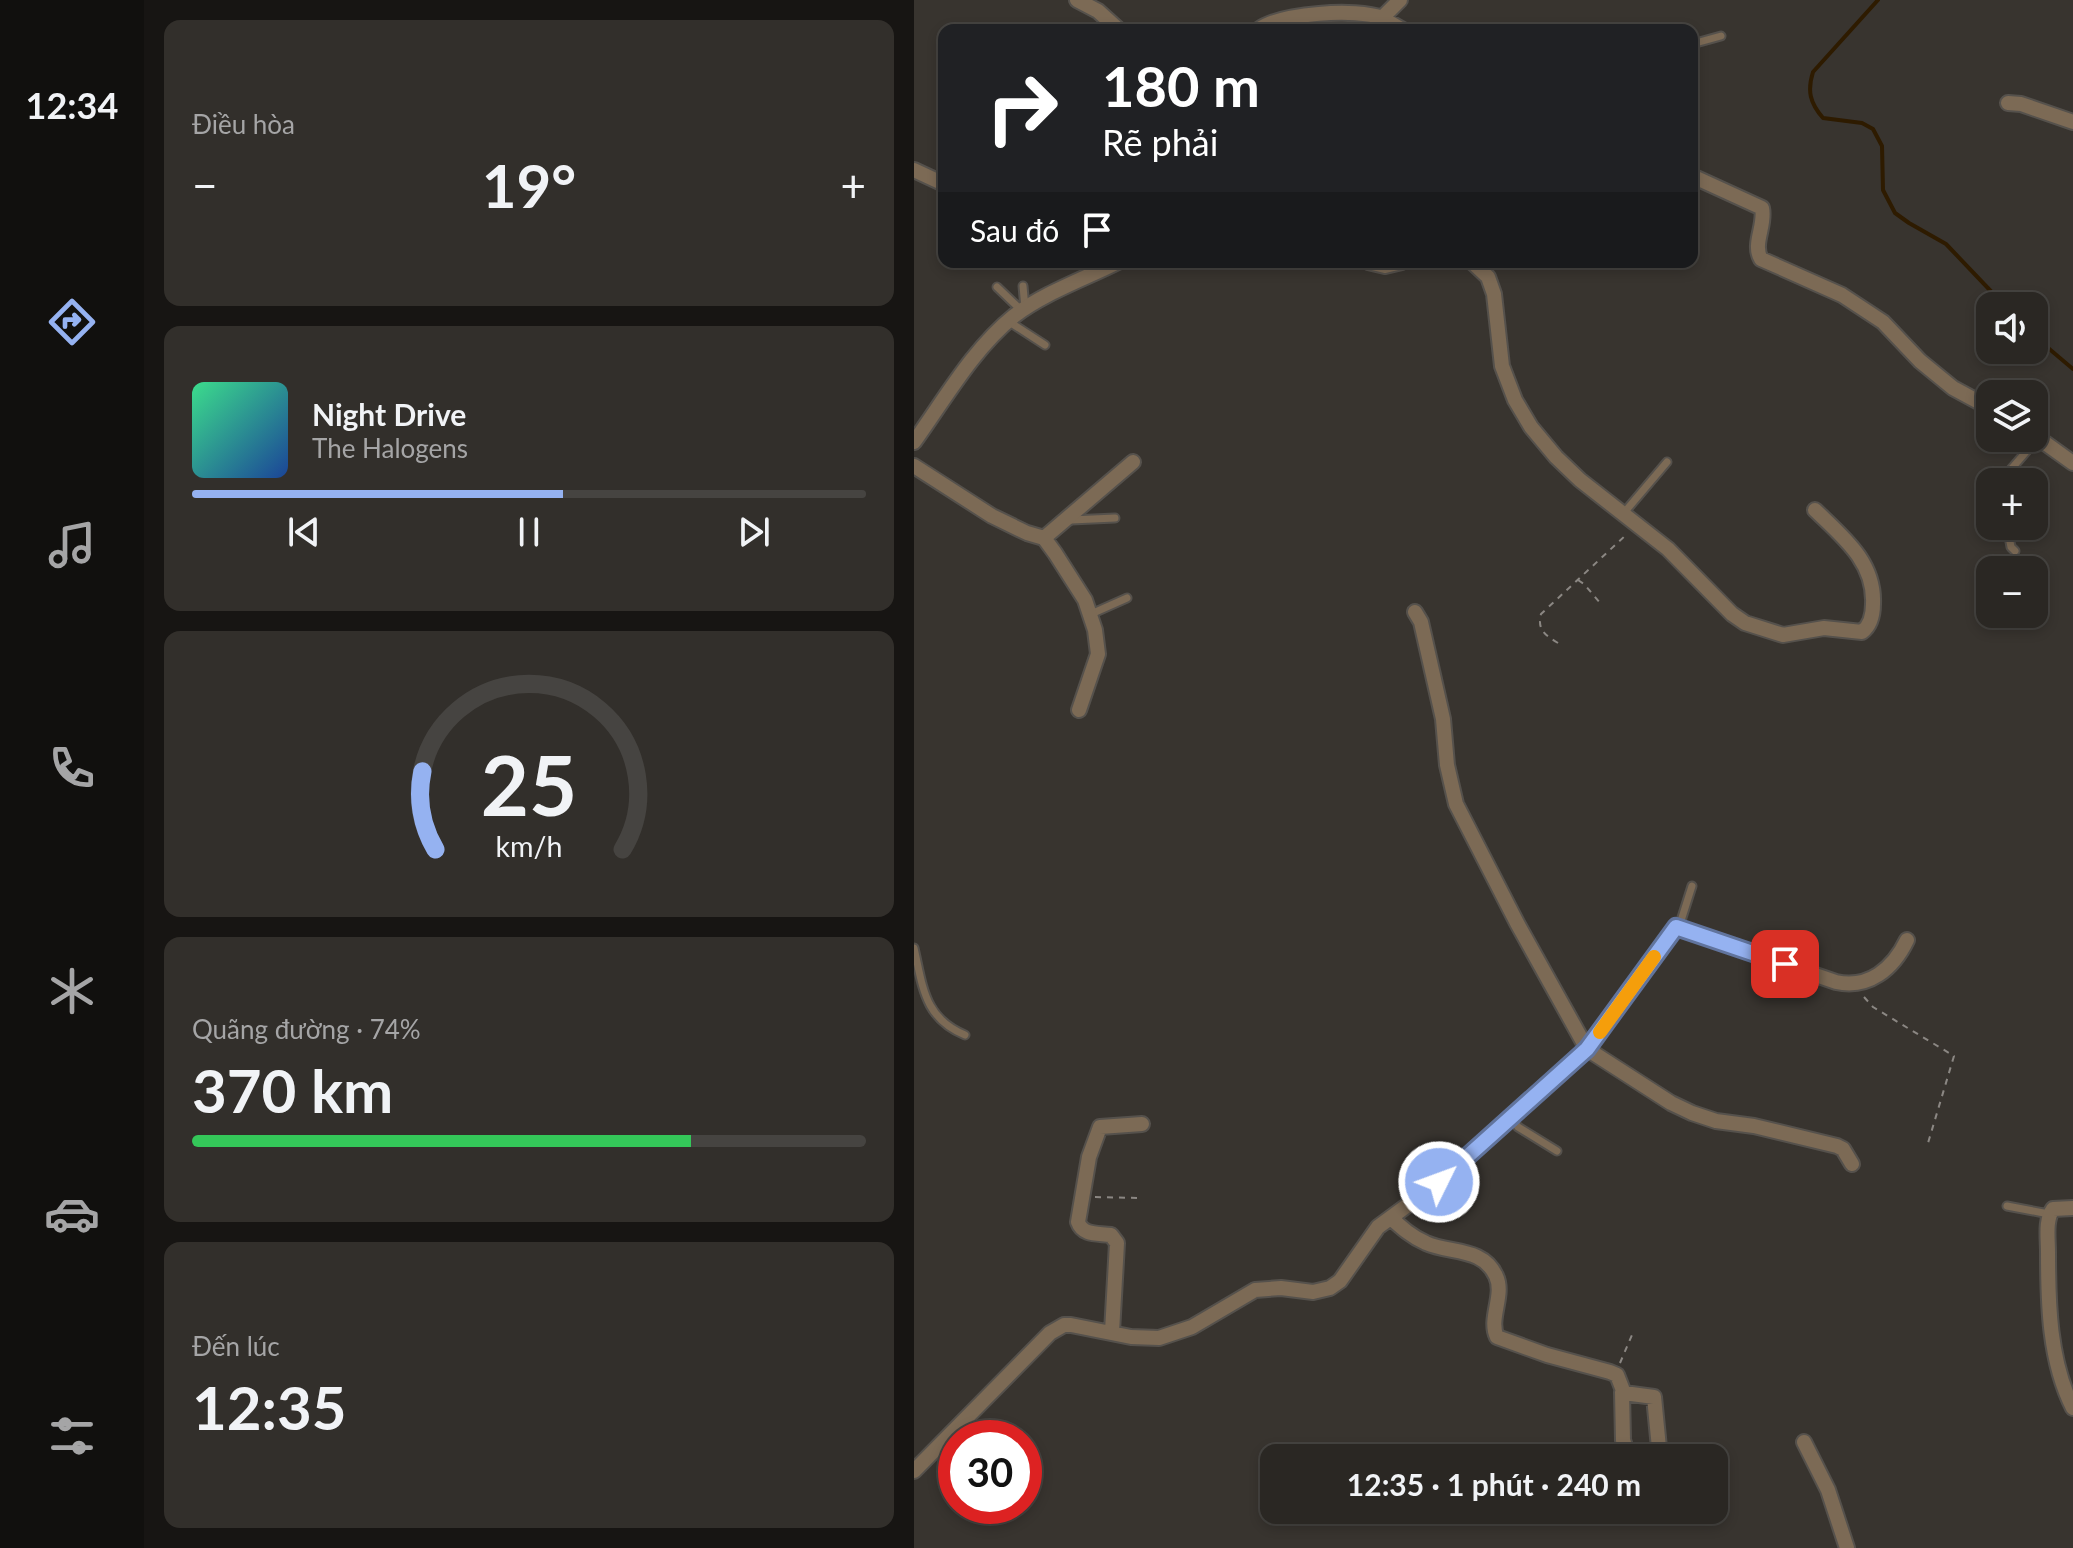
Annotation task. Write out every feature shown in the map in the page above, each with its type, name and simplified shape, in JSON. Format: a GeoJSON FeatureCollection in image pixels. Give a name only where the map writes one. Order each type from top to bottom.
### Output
{"type":"FeatureCollection","features":[{"type":"Feature","properties":{"kind":"street"},"geometry":{"type":"LineString","coordinates":[[1077,0],[1098,11],[1112,24]]}},
{"type":"Feature","properties":{"kind":"street"},"geometry":{"type":"LineString","coordinates":[[1269,24],[1308,14],[1379,21],[1400,0]]}},
{"type":"Feature","properties":{"kind":"street"},"geometry":{"type":"LineString","coordinates":[[2008,103],[2021,104],[2073,122]]}},
{"type":"Feature","properties":{"kind":"street"},"geometry":{"type":"LineString","coordinates":[[914,170],[938,181]]}},
{"type":"Feature","properties":{"kind":"street"},"geometry":{"type":"LineString","coordinates":[[1698,179],[1762,208],[1764,219],[1757,250],[1761,259],[1842,295],[1863,308],[1883,322],[1920,361],[1953,388],[1976,400]]}},
{"type":"Feature","properties":{"kind":"street"},"geometry":{"type":"LineString","coordinates":[[914,442],[985,343],[1008,321],[1023,310],[1106,268]]}},
{"type":"Feature","properties":{"kind":"street"},"geometry":{"type":"LineString","coordinates":[[1478,268],[1488,277],[1494,294],[1502,366],[1523,413],[1556,457],[1668,549],[1732,614],[1745,623],[1783,635],[1824,628],[1862,632],[1867,629],[1873,615],[1874,590],[1870,575],[1863,560],[1815,510]]}},
{"type":"Feature","properties":{"kind":"street"},"geometry":{"type":"LineString","coordinates":[[2048,445],[2073,463]]}},
{"type":"Feature","properties":{"kind":"street"},"geometry":{"type":"LineString","coordinates":[[1044,538],[1133,462]]}},
{"type":"Feature","properties":{"kind":"street"},"geometry":{"type":"LineString","coordinates":[[914,466],[992,516],[1044,538],[1091,614],[1098,654],[1079,710]]}},
{"type":"Feature","properties":{"kind":"street"},"geometry":{"type":"LineString","coordinates":[[1415,612],[1421,622],[1443,719],[1447,765],[1456,804],[1587,1049],[1671,1103],[1716,1121],[1754,1126],[1837,1146],[1843,1149],[1852,1164]]}},
{"type":"Feature","properties":{"kind":"street"},"geometry":{"type":"LineString","coordinates":[[914,1471],[1050,1333],[1064,1325],[1146,1338],[1172,1335],[1192,1327],[1255,1290],[1281,1288],[1313,1292],[1330,1288],[1340,1281],[1373,1233],[1439,1182],[1587,1049],[1673,929],[1679,927],[1836,982],[1854,983],[1873,978],[1889,968],[1907,940]]}},
{"type":"Feature","properties":{"kind":"street"},"geometry":{"type":"LineString","coordinates":[[1112,1332],[1117,1243],[1111,1235],[1085,1232],[1078,1222],[1089,1157],[1100,1127],[1142,1124]]}},
{"type":"Feature","properties":{"kind":"street"},"geometry":{"type":"LineString","coordinates":[[2073,1208],[2053,1209],[2049,1214],[2048,1308],[2064,1385],[2073,1408]]}},
{"type":"Feature","properties":{"kind":"street"},"geometry":{"type":"LineString","coordinates":[[1391,1218],[1425,1243],[1468,1253],[1488,1263],[1498,1279],[1494,1328],[1497,1337],[1617,1375],[1622,1392],[1624,1444]]}},
{"type":"Feature","properties":{"kind":"street"},"geometry":{"type":"LineString","coordinates":[[1622,1392],[1654,1397],[1659,1444]]}},
{"type":"Feature","properties":{"kind":"street"},"geometry":{"type":"LineString","coordinates":[[1804,1442],[1828,1490],[1847,1548]]}},
{"type":"Feature","properties":{"kind":"lane"},"geometry":{"type":"LineString","coordinates":[[1698,42],[1721,36]]}},
{"type":"Feature","properties":{"kind":"lane"},"geometry":{"type":"LineString","coordinates":[[1023,286],[1023,310]]}},
{"type":"Feature","properties":{"kind":"lane"},"geometry":{"type":"LineString","coordinates":[[997,287],[1023,310]]}},
{"type":"Feature","properties":{"kind":"lane"},"geometry":{"type":"LineString","coordinates":[[1008,321],[1045,345]]}},
{"type":"Feature","properties":{"kind":"lane"},"geometry":{"type":"LineString","coordinates":[[2011,468],[2024,452]]}},
{"type":"Feature","properties":{"kind":"lane"},"geometry":{"type":"LineString","coordinates":[[1623,514],[1667,462]]}},
{"type":"Feature","properties":{"kind":"lane"},"geometry":{"type":"LineString","coordinates":[[1065,521],[1115,518]]}},
{"type":"Feature","properties":{"kind":"lane"},"geometry":{"type":"LineString","coordinates":[[2010,540],[2015,551]]}},
{"type":"Feature","properties":{"kind":"lane"},"geometry":{"type":"LineString","coordinates":[[1091,614],[1127,598]]}},
{"type":"Feature","properties":{"kind":"lane"},"geometry":{"type":"LineString","coordinates":[[1679,927],[1692,886]]}},
{"type":"Feature","properties":{"kind":"lane"},"geometry":{"type":"LineString","coordinates":[[914,948],[925,997],[939,1019],[949,1028],[965,1035]]}},
{"type":"Feature","properties":{"kind":"lane"},"geometry":{"type":"LineString","coordinates":[[1511,1118],[1518,1127],[1557,1151]]}},
{"type":"Feature","properties":{"kind":"lane"},"geometry":{"type":"LineString","coordinates":[[2007,1206],[2049,1214]]}},
{"type":"Feature","properties":{"kind":"path"},"geometry":{"type":"LineString","coordinates":[[1558,643],[1539,627],[1541,614],[1637,525]]}},
{"type":"Feature","properties":{"kind":"path"},"geometry":{"type":"LineString","coordinates":[[1577,579],[1601,604]]}},
{"type":"Feature","properties":{"kind":"path"},"geometry":{"type":"LineString","coordinates":[[1854,983],[1873,1007],[1954,1056],[1928,1143]]}},
{"type":"Feature","properties":{"kind":"path"},"geometry":{"type":"LineString","coordinates":[[1082,1197],[1141,1198]]}},
{"type":"Feature","properties":{"kind":"path"},"geometry":{"type":"LineString","coordinates":[[1617,1375],[1632,1335]]}},
{"type":"Feature","properties":{"kind":"waterway"},"geometry":{"type":"LineString","coordinates":[[1878,0],[1813,72],[1810,85],[1813,102],[1823,118],[1862,123],[1873,129],[1882,146],[1883,190],[1895,213],[1946,244],[1992,292]]}},
{"type":"Feature","properties":{"kind":"waterway"},"geometry":{"type":"LineString","coordinates":[[2048,348],[2073,369]]}},
{"type":"Feature","properties":{"kind":"slow traffic"},"geometry":{"type":"LineString","coordinates":[[1600,1032],[1654,957]]}},
{"type":"Feature","properties":{"kind":"route"},"geometry":{"type":"LineString","coordinates":[[1439,1182],[1587,1049],[1676,927],[1785,964]]}}]}
